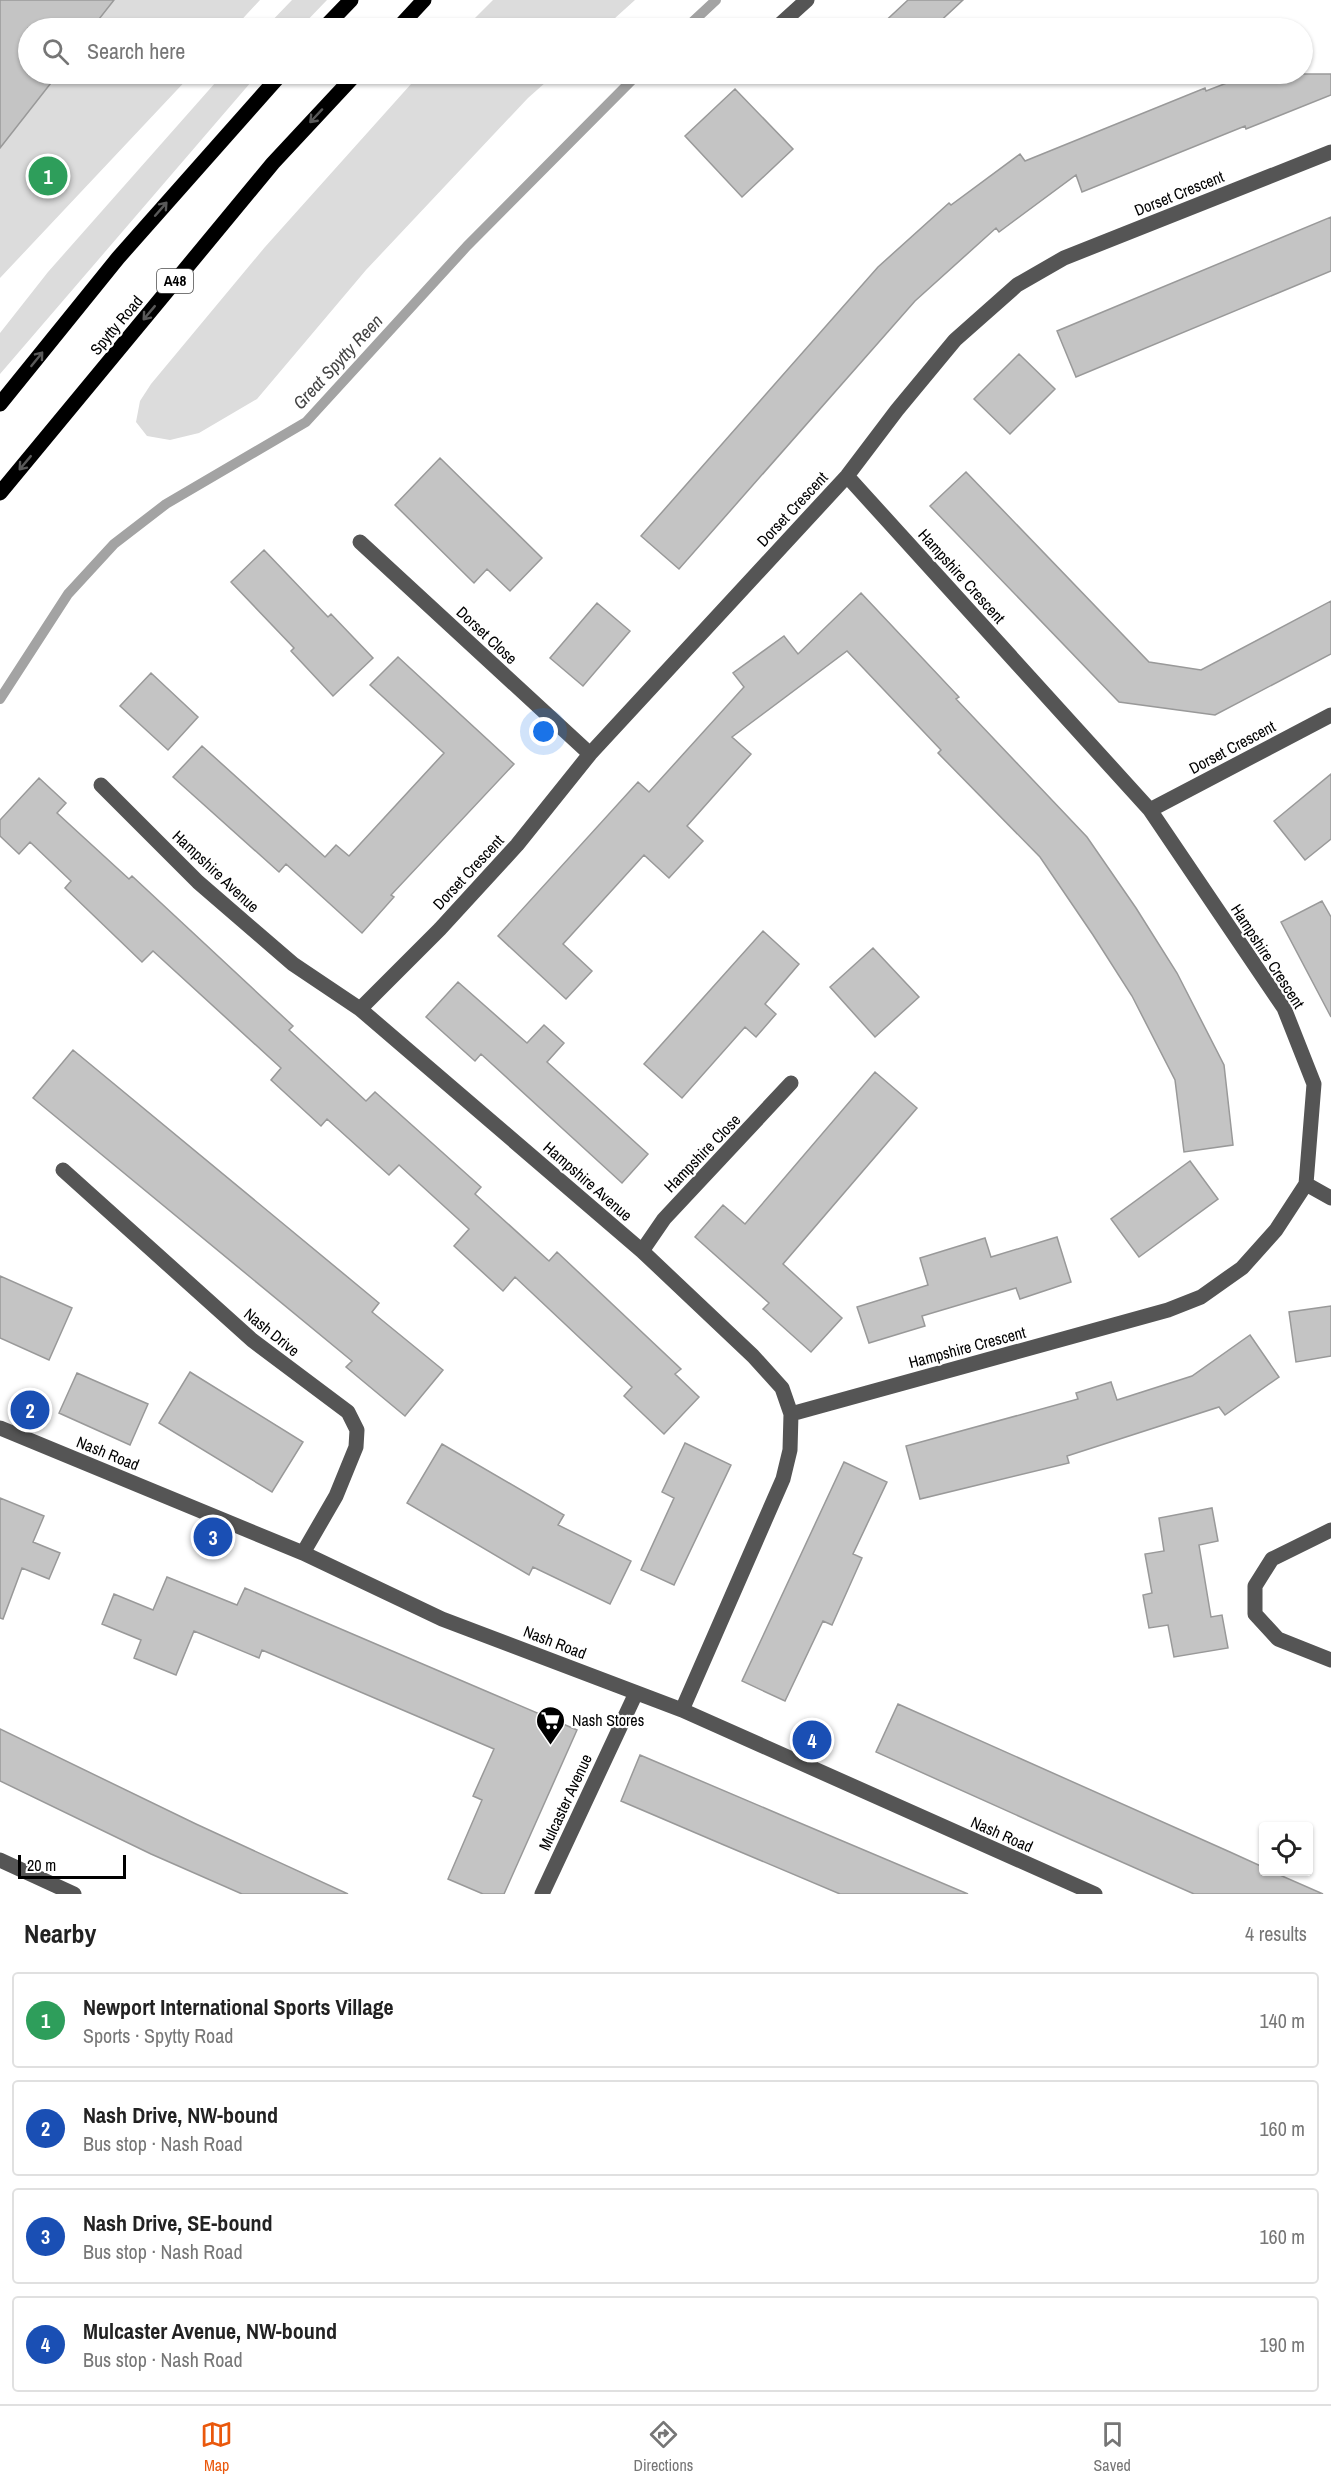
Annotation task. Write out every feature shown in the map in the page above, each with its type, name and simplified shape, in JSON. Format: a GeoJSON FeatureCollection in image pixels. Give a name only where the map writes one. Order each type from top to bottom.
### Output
{"type":"FeatureCollection","features":[{"type":"Feature","properties":{"kind":"main road"},"geometry":{"type":"LineString","coordinates":[[334,18],[351,0]]}},
{"type":"Feature","properties":{"kind":"main road"},"geometry":{"type":"LineString","coordinates":[[407,18],[424,0]]}},
{"type":"Feature","properties":{"kind":"main road"},"geometry":{"type":"LineString","coordinates":[[0,404],[118,258],[272,84]]}},
{"type":"Feature","properties":{"kind":"main road","name":"Spytty Road"},"geometry":{"type":"LineString","coordinates":[[0,493],[273,163],[347,84]]}},
{"type":"Feature","properties":{"kind":"street"},"geometry":{"type":"LineString","coordinates":[[787,18],[807,0]]}},
{"type":"Feature","properties":{"kind":"street","name":"Dorset Crescent"},"geometry":{"type":"LineString","coordinates":[[360,1009],[517,845],[590,754],[847,477],[955,340],[1017,285],[1064,258],[1331,152]]}},
{"type":"Feature","properties":{"kind":"street","name":"Hampshire Crescent"},"geometry":{"type":"LineString","coordinates":[[791,1414],[1168,1310],[1201,1298],[1242,1268],[1276,1230],[1306,1184],[1314,1084],[1284,1008],[1150,810],[847,477]]}},
{"type":"Feature","properties":{"kind":"street","name":"Dorset Close"},"geometry":{"type":"LineString","coordinates":[[360,543],[590,754]]}},
{"type":"Feature","properties":{"kind":"street","name":"Dorset Crescent"},"geometry":{"type":"LineString","coordinates":[[1150,810],[1331,715]]}},
{"type":"Feature","properties":{"kind":"street","name":"Hampshire Avenue"},"geometry":{"type":"LineString","coordinates":[[101,785],[198,882],[293,964],[360,1009],[642,1251],[753,1356],[782,1388],[791,1414],[790,1450],[783,1479],[682,1710]]}},
{"type":"Feature","properties":{"kind":"street","name":"Hampshire Close"},"geometry":{"type":"LineString","coordinates":[[642,1251],[664,1219],[791,1083]]}},
{"type":"Feature","properties":{"kind":"street","name":"Nash Drive"},"geometry":{"type":"LineString","coordinates":[[63,1170],[252,1340],[348,1412],[357,1430],[356,1447],[336,1496],[303,1553]]}},
{"type":"Feature","properties":{"kind":"street"},"geometry":{"type":"LineString","coordinates":[[1306,1184],[1331,1198]]}},
{"type":"Feature","properties":{"kind":"street","name":"Nash Road"},"geometry":{"type":"LineString","coordinates":[[0,1428],[303,1553],[442,1619],[682,1710],[1095,1894]]}},
{"type":"Feature","properties":{"kind":"street"},"geometry":{"type":"LineString","coordinates":[[1331,1530],[1272,1559],[1255,1586],[1255,1614],[1278,1639],[1331,1660]]}},
{"type":"Feature","properties":{"kind":"street","name":"Mulcaster Avenue"},"geometry":{"type":"LineString","coordinates":[[542,1894],[636,1693]]}},
{"type":"Feature","properties":{"kind":"street"},"geometry":{"type":"LineString","coordinates":[[0,1860],[74,1894]]}},
{"type":"Feature","properties":{"kind":"shaded area"},"geometry":{"type":"Polygon","coordinates":[[[0,0],[260,0],[243,18],[18,18],[18,84],[183,84],[0,278],[0,0]]]}},
{"type":"Feature","properties":{"kind":"shaded area"},"geometry":{"type":"Polygon","coordinates":[[[292,0],[327,0],[310,18],[275,18],[292,0]]]}},
{"type":"Feature","properties":{"kind":"shaded area"},"geometry":{"type":"Polygon","coordinates":[[[493,0],[635,0],[615,18],[475,18],[493,0]]]}},
{"type":"Feature","properties":{"kind":"shaded area"},"geometry":{"type":"Polygon","coordinates":[[[214,84],[249,84],[0,374],[0,333],[48,272],[214,84]]]}},
{"type":"Feature","properties":{"kind":"shaded area"},"geometry":{"type":"Polygon","coordinates":[[[411,84],[544,84],[366,270],[257,399],[199,433],[170,440],[147,436],[136,422],[140,401],[151,384],[265,247],[411,84]]]}},
{"type":"Feature","properties":{"kind":"building"},"geometry":{"type":"Polygon","coordinates":[[[0,0],[114,0],[100,18],[18,18],[18,84],[50,84],[0,148],[0,0]]]}},
{"type":"Feature","properties":{"kind":"building"},"geometry":{"type":"Polygon","coordinates":[[[908,0],[963,0],[944,18],[889,18],[908,0]]]}},
{"type":"Feature","properties":{"kind":"building"},"geometry":{"type":"Polygon","coordinates":[[[1313,74],[1331,74],[1331,95],[1246,129],[1245,126],[1082,192],[1076,175],[999,232],[996,228],[915,301],[679,569],[641,536],[878,267],[949,203],[951,205],[1020,154],[1025,161],[1205,88],[1206,91],[1224,84],[1313,84],[1313,74]]]}},
{"type":"Feature","properties":{"kind":"building"},"geometry":{"type":"Polygon","coordinates":[[[735,89],[793,149],[742,197],[685,136],[735,89]]]}},
{"type":"Feature","properties":{"kind":"building"},"geometry":{"type":"Polygon","coordinates":[[[1331,217],[1331,271],[1076,377],[1057,331],[1331,217]]]}},
{"type":"Feature","properties":{"kind":"building"},"geometry":{"type":"Polygon","coordinates":[[[1019,354],[1055,389],[1010,434],[974,399],[1019,354]]]}},
{"type":"Feature","properties":{"kind":"building"},"geometry":{"type":"Polygon","coordinates":[[[440,458],[542,558],[510,591],[487,569],[474,583],[395,505],[440,458]]]}},
{"type":"Feature","properties":{"kind":"building"},"geometry":{"type":"Polygon","coordinates":[[[966,472],[1149,662],[1201,670],[1331,601],[1331,654],[1215,715],[1119,702],[930,506],[966,472]]]}},
{"type":"Feature","properties":{"kind":"building"},"geometry":{"type":"Polygon","coordinates":[[[264,550],[328,617],[331,614],[373,658],[333,696],[291,651],[294,648],[231,582],[264,550]]]}},
{"type":"Feature","properties":{"kind":"building"},"geometry":{"type":"Polygon","coordinates":[[[861,593],[959,697],[956,699],[1087,837],[1136,908],[1177,973],[1224,1065],[1233,1145],[1184,1152],[1175,1080],[1132,996],[1093,935],[1040,857],[938,753],[941,750],[847,651],[732,737],[751,754],[687,826],[703,841],[669,878],[644,855],[563,944],[592,971],[566,999],[498,936],[638,782],[649,792],[744,687],[733,673],[784,636],[798,654],[861,593]]]}},
{"type":"Feature","properties":{"kind":"building"},"geometry":{"type":"Polygon","coordinates":[[[597,603],[630,631],[583,686],[550,658],[597,603]]]}},
{"type":"Feature","properties":{"kind":"building"},"geometry":{"type":"Polygon","coordinates":[[[398,657],[514,764],[391,895],[394,897],[362,933],[286,864],[279,872],[173,777],[202,746],[325,857],[336,845],[349,856],[444,753],[370,685],[398,657]]]}},
{"type":"Feature","properties":{"kind":"building"},"geometry":{"type":"Polygon","coordinates":[[[151,673],[198,717],[168,750],[120,706],[151,673]]]}},
{"type":"Feature","properties":{"kind":"building"},"geometry":{"type":"Polygon","coordinates":[[[1331,774],[1331,839],[1305,860],[1274,821],[1331,774]]]}},
{"type":"Feature","properties":{"kind":"building"},"geometry":{"type":"Polygon","coordinates":[[[39,778],[66,803],[57,813],[129,879],[132,876],[293,1026],[289,1030],[366,1101],[375,1092],[481,1187],[475,1194],[549,1261],[557,1252],[681,1369],[675,1374],[699,1397],[664,1434],[624,1396],[632,1387],[515,1277],[503,1291],[454,1246],[469,1229],[399,1165],[389,1175],[327,1119],[321,1126],[271,1080],[281,1068],[153,951],[142,962],[65,888],[71,881],[30,842],[19,854],[0,836],[0,820],[39,778]]]}},
{"type":"Feature","properties":{"kind":"building"},"geometry":{"type":"Polygon","coordinates":[[[1322,901],[1331,917],[1331,1017],[1281,922],[1322,901]]]}},
{"type":"Feature","properties":{"kind":"building"},"geometry":{"type":"Polygon","coordinates":[[[763,931],[799,964],[765,1004],[776,1014],[756,1037],[745,1027],[682,1098],[644,1064],[763,931]]]}},
{"type":"Feature","properties":{"kind":"building"},"geometry":{"type":"Polygon","coordinates":[[[873,948],[919,997],[875,1037],[830,987],[873,948]]]}},
{"type":"Feature","properties":{"kind":"building"},"geometry":{"type":"Polygon","coordinates":[[[458,982],[527,1043],[544,1025],[564,1043],[547,1062],[648,1154],[622,1183],[481,1054],[475,1061],[426,1017],[458,982]]]}},
{"type":"Feature","properties":{"kind":"building"},"geometry":{"type":"Polygon","coordinates":[[[73,1050],[379,1303],[372,1312],[443,1370],[405,1416],[346,1367],[352,1361],[33,1098],[73,1050]]]}},
{"type":"Feature","properties":{"kind":"building"},"geometry":{"type":"Polygon","coordinates":[[[875,1072],[917,1108],[783,1264],[842,1318],[811,1352],[763,1309],[769,1303],[695,1237],[723,1205],[745,1224],[875,1072]]]}},
{"type":"Feature","properties":{"kind":"building"},"geometry":{"type":"Polygon","coordinates":[[[1190,1161],[1218,1199],[1139,1257],[1111,1219],[1190,1161]]]}},
{"type":"Feature","properties":{"kind":"building"},"geometry":{"type":"Polygon","coordinates":[[[1057,1237],[1071,1282],[1020,1299],[1016,1288],[922,1316],[925,1326],[869,1343],[857,1307],[928,1285],[920,1258],[985,1238],[991,1257],[1057,1237]]]}},
{"type":"Feature","properties":{"kind":"building"},"geometry":{"type":"Polygon","coordinates":[[[0,1276],[72,1308],[49,1360],[0,1338],[0,1276]]]}},
{"type":"Feature","properties":{"kind":"building"},"geometry":{"type":"Polygon","coordinates":[[[1331,1306],[1331,1356],[1296,1362],[1289,1312],[1331,1306]]]}},
{"type":"Feature","properties":{"kind":"building"},"geometry":{"type":"Polygon","coordinates":[[[1250,1335],[1279,1377],[1225,1415],[1219,1407],[1067,1456],[1069,1463],[920,1499],[906,1446],[1078,1399],[1076,1393],[1111,1382],[1117,1400],[1192,1376],[1250,1335]]]}},
{"type":"Feature","properties":{"kind":"building"},"geometry":{"type":"Polygon","coordinates":[[[190,1372],[303,1442],[272,1492],[159,1423],[190,1372]]]}},
{"type":"Feature","properties":{"kind":"building"},"geometry":{"type":"Polygon","coordinates":[[[77,1373],[148,1404],[130,1445],[59,1413],[77,1373]]]}},
{"type":"Feature","properties":{"kind":"building"},"geometry":{"type":"Polygon","coordinates":[[[685,1443],[731,1465],[674,1585],[641,1570],[674,1498],[662,1492],[685,1443]]]}},
{"type":"Feature","properties":{"kind":"building"},"geometry":{"type":"Polygon","coordinates":[[[442,1444],[564,1515],[558,1525],[631,1561],[610,1604],[533,1567],[529,1575],[407,1503],[442,1444]]]}},
{"type":"Feature","properties":{"kind":"building"},"geometry":{"type":"Polygon","coordinates":[[[844,1462],[887,1482],[853,1554],[862,1558],[832,1625],[823,1621],[785,1701],[742,1681],[844,1462]]]}},
{"type":"Feature","properties":{"kind":"building"},"geometry":{"type":"Polygon","coordinates":[[[0,1498],[44,1516],[33,1542],[60,1553],[49,1579],[22,1568],[3,1619],[0,1618],[0,1498]]]}},
{"type":"Feature","properties":{"kind":"building"},"geometry":{"type":"Polygon","coordinates":[[[1212,1508],[1218,1541],[1199,1545],[1211,1617],[1222,1615],[1228,1648],[1174,1657],[1168,1625],[1149,1628],[1143,1595],[1152,1593],[1145,1554],[1164,1551],[1159,1518],[1212,1508]]]}},
{"type":"Feature","properties":{"kind":"building"},"geometry":{"type":"Polygon","coordinates":[[[167,1577],[237,1605],[245,1588],[577,1730],[504,1894],[483,1894],[448,1879],[482,1800],[473,1796],[494,1749],[262,1650],[259,1658],[194,1631],[176,1675],[134,1658],[141,1640],[102,1624],[114,1594],[153,1610],[167,1577]]]}},
{"type":"Feature","properties":{"kind":"building"},"geometry":{"type":"Polygon","coordinates":[[[898,1704],[1259,1865],[1259,1876],[1282,1876],[1323,1894],[1194,1894],[876,1752],[898,1704]]]}},
{"type":"Feature","properties":{"kind":"building"},"geometry":{"type":"Polygon","coordinates":[[[0,1729],[196,1824],[348,1894],[242,1894],[151,1854],[0,1781],[0,1729]]]}},
{"type":"Feature","properties":{"kind":"building"},"geometry":{"type":"Polygon","coordinates":[[[640,1755],[968,1894],[840,1894],[724,1845],[621,1801],[640,1755]]]}},
{"type":"Feature","properties":{"kind":"waterway","name":"Great Spytty Reen"},"geometry":{"type":"LineString","coordinates":[[697,18],[716,0]]}},
{"type":"Feature","properties":{"kind":"waterway","name":"Great Spytty Reen"},"geometry":{"type":"LineString","coordinates":[[0,699],[68,594],[114,544],[166,504],[306,422],[467,246],[628,84]]}},
{"type":"Feature","properties":{"kind":"place","name":"Newport International Sports Village"},"geometry":{"type":"Point","coordinates":[48,176]}},
{"type":"Feature","properties":{"kind":"place","name":"Nash Drive, NW-bound"},"geometry":{"type":"Point","coordinates":[30,1410]}},
{"type":"Feature","properties":{"kind":"place","name":"Nash Drive, SE-bound"},"geometry":{"type":"Point","coordinates":[213,1537]}},
{"type":"Feature","properties":{"kind":"place","name":"Mulcaster Avenue, NW-bound"},"geometry":{"type":"Point","coordinates":[812,1740]}},
{"type":"Feature","properties":{"kind":"place","name":"Nash Stores"},"geometry":{"type":"Point","coordinates":[551,1746]}}]}
